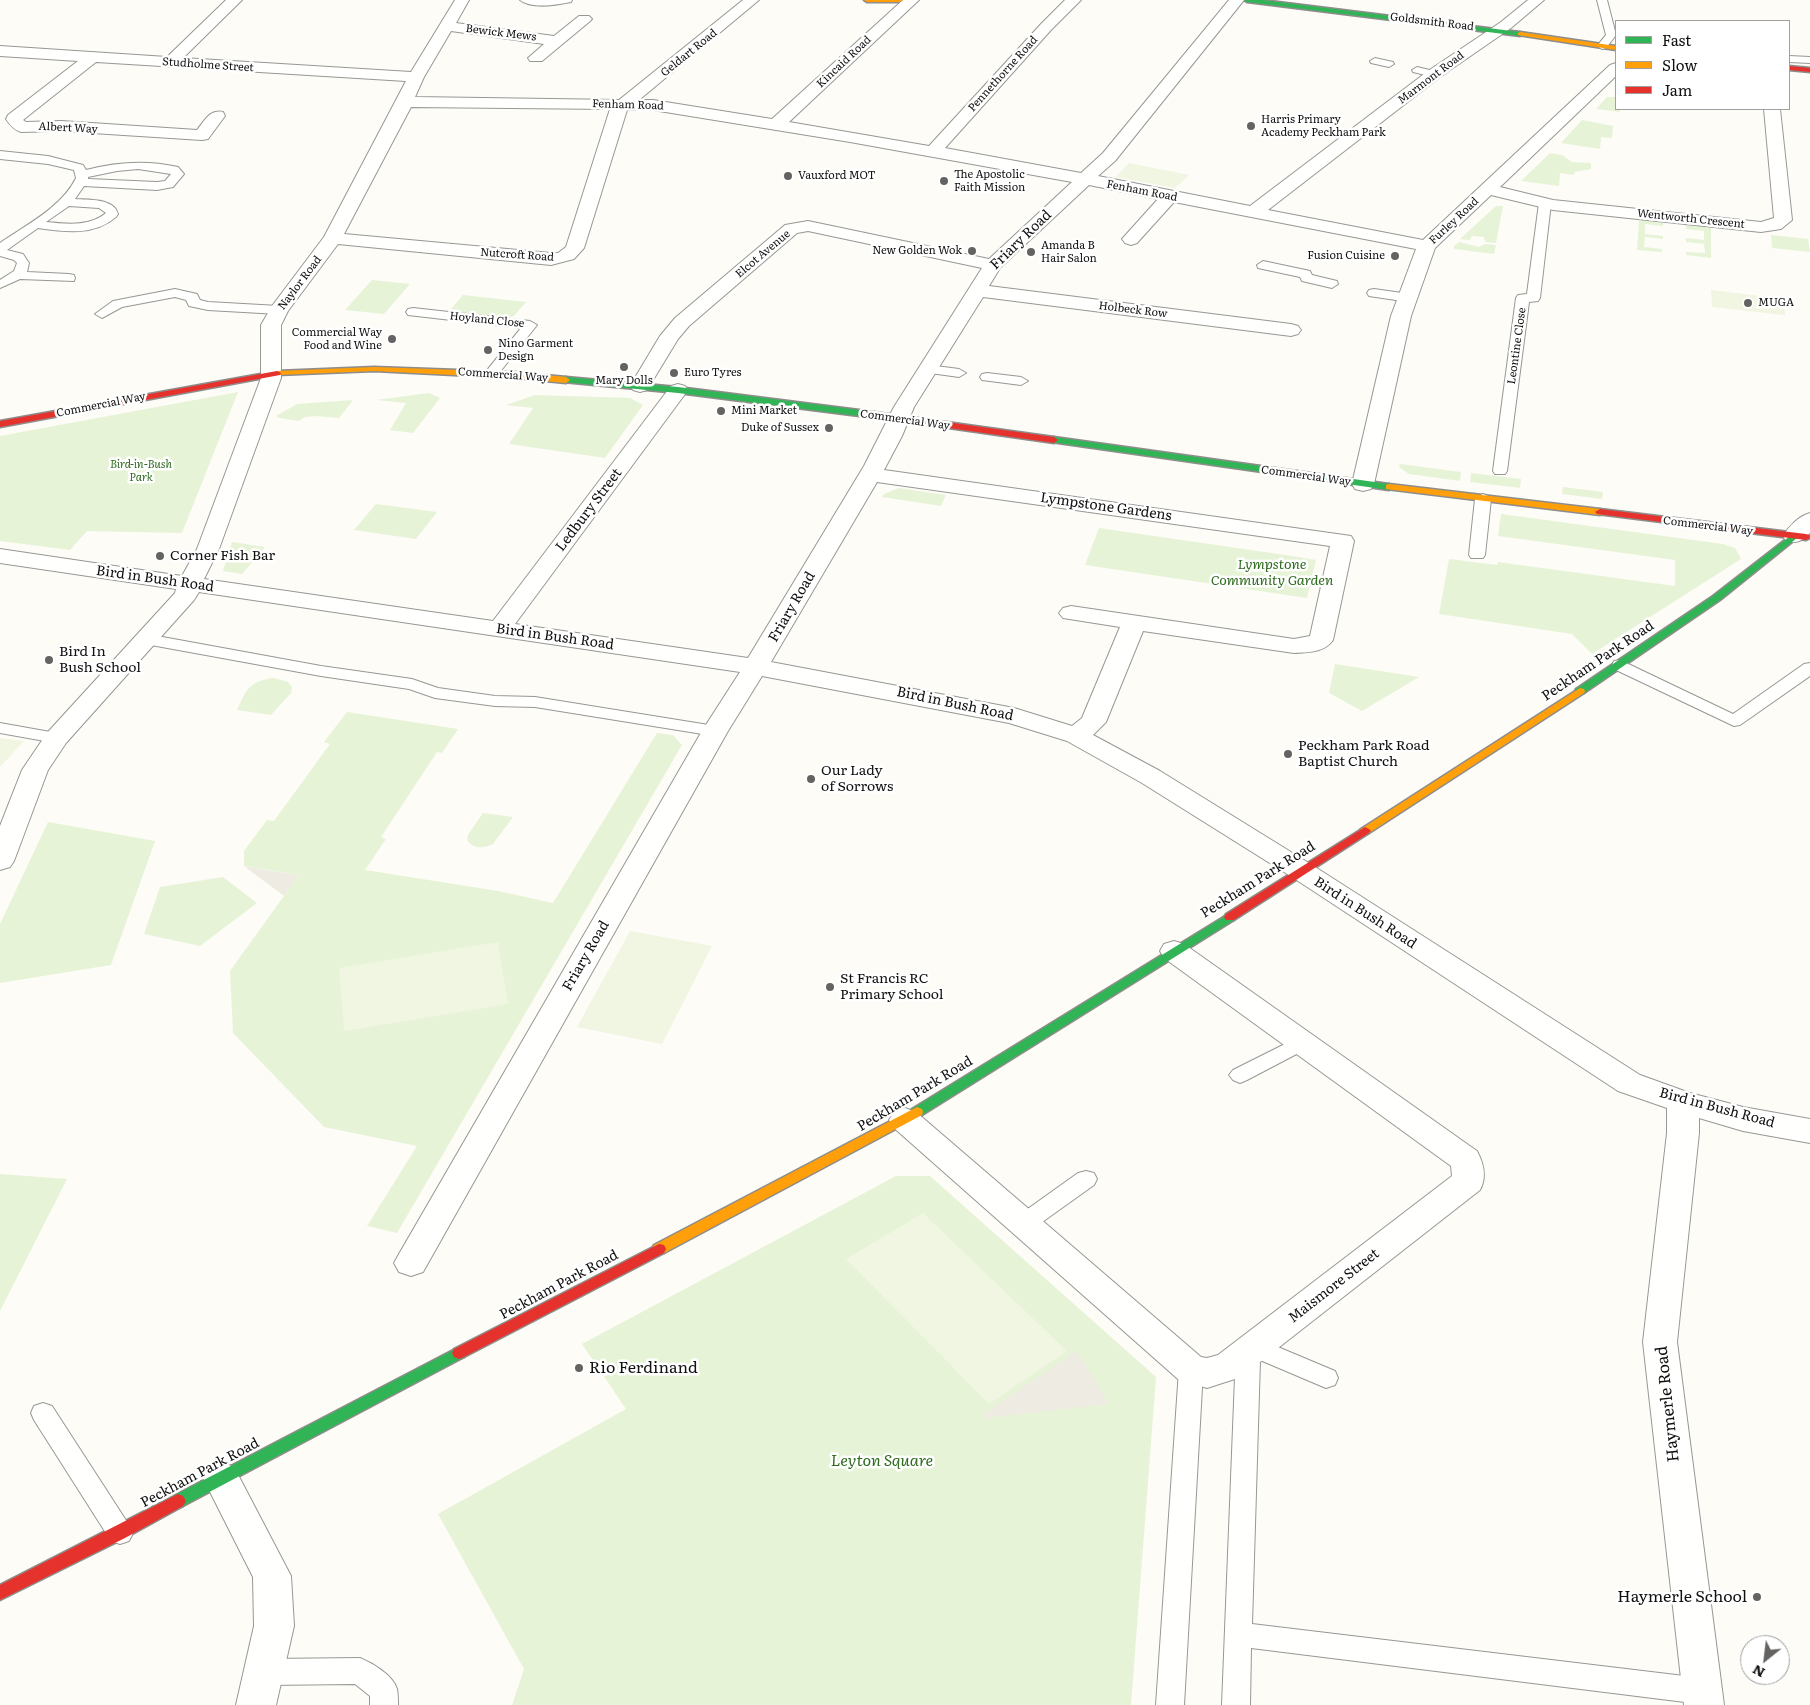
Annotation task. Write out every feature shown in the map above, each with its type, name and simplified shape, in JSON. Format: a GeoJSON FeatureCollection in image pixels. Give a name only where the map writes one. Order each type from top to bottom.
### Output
{"type":"FeatureCollection","features":[{"type":"Feature","properties":{"kind":"street"},"geometry":{"type":"LineString","coordinates":[[170,62],[235,0]]}},
{"type":"Feature","properties":{"kind":"street","name":"Naylor Road"},"geometry":{"type":"LineString","coordinates":[[1,859],[35,770],[56,738],[186,595],[188,584],[208,549],[272,373],[271,325],[279,310],[333,238],[405,102],[416,77],[462,0]]}},
{"type":"Feature","properties":{"kind":"street","name":"Geldart Road"},"geometry":{"type":"LineString","coordinates":[[624,104],[752,0]]}},
{"type":"Feature","properties":{"kind":"street"},"geometry":{"type":"LineString","coordinates":[[867,0],[900,0]]}},
{"type":"Feature","properties":{"kind":"street","name":"Kincaid Road"},"geometry":{"type":"LineString","coordinates":[[776,125],[912,0]]}},
{"type":"Feature","properties":{"kind":"street","name":"Pennethorne Road"},"geometry":{"type":"LineString","coordinates":[[934,151],[1046,27],[1074,0]]}},
{"type":"Feature","properties":{"kind":"street","name":"Friary Road"},"geometry":{"type":"LineString","coordinates":[[411,1263],[715,731],[756,667],[869,474],[900,419],[904,407],[992,264],[1109,157],[1237,0]]}},
{"type":"Feature","properties":{"kind":"street","name":"Goldsmith Road"},"geometry":{"type":"LineString","coordinates":[[1247,0],[1278,2],[1498,30],[1615,48]]}},
{"type":"Feature","properties":{"kind":"street","name":"Marmont Road"},"geometry":{"type":"LineString","coordinates":[[1254,212],[1434,74],[1498,30],[1537,0]]}},
{"type":"Feature","properties":{"kind":"street","name":"Bewick Mews"},"geometry":{"type":"LineString","coordinates":[[536,58],[584,19]]}},
{"type":"Feature","properties":{"kind":"street","name":"Bewick Mews"},"geometry":{"type":"LineString","coordinates":[[445,26],[556,41]]}},
{"type":"Feature","properties":{"kind":"street","name":"Studholme Street"},"geometry":{"type":"LineString","coordinates":[[0,52],[416,77]]}},
{"type":"Feature","properties":{"kind":"street","name":"Albert Way"},"geometry":{"type":"LineString","coordinates":[[92,57],[14,119],[21,127],[61,126],[202,135],[217,116]]}},
{"type":"Feature","properties":{"kind":"street"},"geometry":{"type":"LineString","coordinates":[[1790,68],[1810,70]]}},
{"type":"Feature","properties":{"kind":"street","name":"Furley Road"},"geometry":{"type":"LineString","coordinates":[[1363,484],[1401,316],[1427,246],[1487,189],[1607,87],[1615,70]]}},
{"type":"Feature","properties":{"kind":"street","name":"Fenham Road"},"geometry":{"type":"LineString","coordinates":[[405,102],[653,104],[934,151],[1427,246]]}},
{"type":"Feature","properties":{"kind":"street","name":"Nutcroft Road"},"geometry":{"type":"LineString","coordinates":[[333,238],[551,259],[562,258],[571,253],[575,248],[618,109],[624,104]]}},
{"type":"Feature","properties":{"kind":"street","name":"Wentworth Crescent"},"geometry":{"type":"LineString","coordinates":[[1487,189],[1545,203],[1761,227],[1775,226],[1783,220],[1772,110]]}},
{"type":"Feature","properties":{"kind":"street"},"geometry":{"type":"LineString","coordinates":[[1131,240],[1170,196]]}},
{"type":"Feature","properties":{"kind":"street","name":"Elcot Avenue"},"geometry":{"type":"LineString","coordinates":[[640,386],[670,336],[682,322],[791,229],[808,226],[992,264]]}},
{"type":"Feature","properties":{"kind":"street","name":"Holbeck Row"},"geometry":{"type":"LineString","coordinates":[[976,290],[1291,330]]}},
{"type":"Feature","properties":{"kind":"street","name":"Commercial Way"},"geometry":{"type":"LineString","coordinates":[[0,424],[272,373],[299,370],[374,368],[491,374],[678,390],[1363,484],[1802,536]]}},
{"type":"Feature","properties":{"kind":"street","name":"Ledbury Street"},"geometry":{"type":"LineString","coordinates":[[499,629],[678,390]]}},
{"type":"Feature","properties":{"kind":"street","name":"Lympstone Gardens"},"geometry":{"type":"LineString","coordinates":[[869,474],[1345,531],[1321,640],[1311,645],[1294,646],[1071,613]]}},
{"type":"Feature","properties":{"kind":"street"},"geometry":{"type":"LineString","coordinates":[[1802,536],[1810,520]]}},
{"type":"Feature","properties":{"kind":"street","name":"Peckham Park Road"},"geometry":{"type":"LineString","coordinates":[[0,1593],[120,1533],[221,1478],[905,1120],[1302,871],[1620,665],[1727,591],[1802,536]]}},
{"type":"Feature","properties":{"kind":"street","name":"Bird in Bush Road"},"geometry":{"type":"LineString","coordinates":[[0,556],[756,667],[838,681],[1014,716],[1076,736],[1151,777],[1302,871],[1629,1083],[1684,1102],[1743,1119],[1810,1131]]}},
{"type":"Feature","properties":{"kind":"street"},"geometry":{"type":"LineString","coordinates":[[1076,736],[1093,722],[1134,622]]}},
{"type":"Feature","properties":{"kind":"street","name":"Maismore Street"},"geometry":{"type":"LineString","coordinates":[[1174,951],[1466,1160],[1469,1181],[1229,1368],[1207,1372],[1191,1370]]}},
{"type":"Feature","properties":{"kind":"street","name":"Haymerle Road"},"geometry":{"type":"LineString","coordinates":[[1684,1102],[1683,1134],[1660,1342],[1703,1698]]}},
{"type":"Feature","properties":{"kind":"street"},"geometry":{"type":"LineString","coordinates":[[905,1120],[1191,1370]]}},
{"type":"Feature","properties":{"kind":"street"},"geometry":{"type":"LineString","coordinates":[[221,1478],[272,1576],[274,1626],[260,1689]]}},
{"type":"Feature","properties":{"kind":"lane"},"geometry":{"type":"LineString","coordinates":[[525,0],[552,3],[567,0]]}},
{"type":"Feature","properties":{"kind":"lane"},"geometry":{"type":"LineString","coordinates":[[1602,0],[1614,36],[1602,46]]}},
{"type":"Feature","properties":{"kind":"lane"},"geometry":{"type":"LineString","coordinates":[[1790,59],[1810,60]]}},
{"type":"Feature","properties":{"kind":"lane"},"geometry":{"type":"LineString","coordinates":[[1375,61],[1389,64]]}},
{"type":"Feature","properties":{"kind":"lane"},"geometry":{"type":"LineString","coordinates":[[1416,70],[1434,74]]}},
{"type":"Feature","properties":{"kind":"lane"},"geometry":{"type":"LineString","coordinates":[[0,155],[67,164],[80,168],[81,178],[76,191],[66,202],[0,251]]}},
{"type":"Feature","properties":{"kind":"lane"},"geometry":{"type":"LineString","coordinates":[[131,164],[174,170],[178,174],[169,184],[157,186],[81,178],[118,165],[131,164]]}},
{"type":"Feature","properties":{"kind":"lane"},"geometry":{"type":"LineString","coordinates":[[36,224],[69,228],[80,227],[100,223],[112,214],[111,210],[102,205],[66,202]]}},
{"type":"Feature","properties":{"kind":"lane","name":"Leontine Close"},"geometry":{"type":"LineString","coordinates":[[1500,471],[1523,298],[1533,298],[1545,203]]}},
{"type":"Feature","properties":{"kind":"lane"},"geometry":{"type":"LineString","coordinates":[[0,251],[19,257],[23,263],[23,269],[18,275],[0,284]]}},
{"type":"Feature","properties":{"kind":"lane"},"geometry":{"type":"LineString","coordinates":[[1263,265],[1305,274],[1307,278],[1332,284]]}},
{"type":"Feature","properties":{"kind":"lane"},"geometry":{"type":"LineString","coordinates":[[18,275],[69,278]]}},
{"type":"Feature","properties":{"kind":"lane"},"geometry":{"type":"LineString","coordinates":[[102,314],[118,304],[175,293],[192,297],[194,303],[208,306],[279,310]]}},
{"type":"Feature","properties":{"kind":"lane"},"geometry":{"type":"LineString","coordinates":[[1374,293],[1409,298]]}},
{"type":"Feature","properties":{"kind":"lane","name":"Hoyland Close"},"geometry":{"type":"LineString","coordinates":[[413,312],[530,325],[491,374]]}},
{"type":"Feature","properties":{"kind":"lane"},"geometry":{"type":"LineString","coordinates":[[928,369],[960,373]]}},
{"type":"Feature","properties":{"kind":"lane"},"geometry":{"type":"LineString","coordinates":[[987,377],[1021,381]]}},
{"type":"Feature","properties":{"kind":"lane"},"geometry":{"type":"LineString","coordinates":[[1477,555],[1483,498]]}},
{"type":"Feature","properties":{"kind":"lane"},"geometry":{"type":"LineString","coordinates":[[146,639],[320,670],[412,684],[435,693],[495,701],[535,702],[715,731]]}},
{"type":"Feature","properties":{"kind":"lane"},"geometry":{"type":"LineString","coordinates":[[1620,665],[1734,721],[1810,668]]}},
{"type":"Feature","properties":{"kind":"lane"},"geometry":{"type":"LineString","coordinates":[[0,728],[56,738]]}},
{"type":"Feature","properties":{"kind":"lane"},"geometry":{"type":"LineString","coordinates":[[1240,1075],[1301,1043]]}},
{"type":"Feature","properties":{"kind":"lane"},"geometry":{"type":"LineString","coordinates":[[1023,1224],[1086,1179]]}},
{"type":"Feature","properties":{"kind":"lane"},"geometry":{"type":"LineString","coordinates":[[1236,1705],[1251,1350],[1326,1378]]}},
{"type":"Feature","properties":{"kind":"lane"},"geometry":{"type":"LineString","coordinates":[[1170,1705],[1191,1370]]}},
{"type":"Feature","properties":{"kind":"lane"},"geometry":{"type":"LineString","coordinates":[[43,1413],[101,1500],[120,1533]]}},
{"type":"Feature","properties":{"kind":"lane"},"geometry":{"type":"LineString","coordinates":[[1238,1634],[1703,1698]]}},
{"type":"Feature","properties":{"kind":"lane"},"geometry":{"type":"LineString","coordinates":[[260,1689],[360,1671],[384,1690],[384,1705]]}},
{"type":"Feature","properties":{"kind":"green space"},"geometry":{"type":"Polygon","coordinates":[[[1607,97],[1615,97],[1615,110],[1620,110],[1620,112],[1596,109],[1607,97]]]}},
{"type":"Feature","properties":{"kind":"green space"},"geometry":{"type":"Polygon","coordinates":[[[1582,120],[1613,126],[1612,138],[1601,137],[1600,149],[1561,143],[1582,120]]]}},
{"type":"Feature","properties":{"kind":"green space"},"geometry":{"type":"Polygon","coordinates":[[[1550,153],[1562,155],[1572,162],[1591,163],[1591,169],[1575,172],[1574,175],[1560,173],[1559,186],[1521,181],[1550,153]]]}},
{"type":"Feature","properties":{"kind":"green space"},"geometry":{"type":"Polygon","coordinates":[[[1129,163],[1189,175],[1175,188],[1116,177],[1129,163]]]}},
{"type":"Feature","properties":{"kind":"green space"},"geometry":{"type":"Polygon","coordinates":[[[1496,206],[1503,206],[1496,243],[1485,242],[1484,237],[1472,236],[1470,240],[1460,239],[1496,206]]]}},
{"type":"Feature","properties":{"kind":"green space"},"geometry":{"type":"Polygon","coordinates":[[[1639,220],[1663,223],[1663,226],[1645,224],[1645,234],[1663,236],[1663,239],[1645,237],[1644,247],[1662,249],[1662,252],[1637,250],[1639,220]]]}},
{"type":"Feature","properties":{"kind":"green space"},"geometry":{"type":"Polygon","coordinates":[[[1686,225],[1711,228],[1711,258],[1686,255],[1686,252],[1705,253],[1704,244],[1686,242],[1686,238],[1704,240],[1704,231],[1686,229],[1686,225]]]}},
{"type":"Feature","properties":{"kind":"green space"},"geometry":{"type":"Polygon","coordinates":[[[1771,235],[1808,239],[1810,252],[1772,248],[1771,235]]]}},
{"type":"Feature","properties":{"kind":"green space"},"geometry":{"type":"Polygon","coordinates":[[[1459,242],[1479,247],[1485,244],[1496,245],[1494,254],[1454,249],[1454,246],[1459,242]]]}},
{"type":"Feature","properties":{"kind":"green space"},"geometry":{"type":"Polygon","coordinates":[[[372,280],[410,284],[384,314],[345,310],[372,280]]]}},
{"type":"Feature","properties":{"kind":"green space","name":"MUGA"},"geometry":{"type":"Polygon","coordinates":[[[1711,290],[1784,299],[1785,315],[1712,307],[1711,290]]]}},
{"type":"Feature","properties":{"kind":"green space"},"geometry":{"type":"Polygon","coordinates":[[[463,295],[526,302],[514,316],[509,318],[453,312],[451,309],[463,295]]]}},
{"type":"Feature","properties":{"kind":"green space","name":"Bird-in-Bush Park"},"geometry":{"type":"Polygon","coordinates":[[[238,392],[182,533],[87,531],[70,550],[0,541],[0,436],[238,392]]]}},
{"type":"Feature","properties":{"kind":"green space"},"geometry":{"type":"Polygon","coordinates":[[[429,393],[440,398],[413,433],[390,430],[406,403],[376,400],[429,393]]]}},
{"type":"Feature","properties":{"kind":"green space"},"geometry":{"type":"Polygon","coordinates":[[[535,395],[630,398],[643,405],[605,458],[509,444],[533,408],[506,405],[535,395]]]}},
{"type":"Feature","properties":{"kind":"green space"},"geometry":{"type":"Polygon","coordinates":[[[353,400],[339,418],[316,416],[305,417],[299,421],[276,416],[297,404],[353,400]]]}},
{"type":"Feature","properties":{"kind":"green space"},"geometry":{"type":"Polygon","coordinates":[[[1400,464],[1461,472],[1460,481],[1409,474],[1399,467],[1400,464]]]}},
{"type":"Feature","properties":{"kind":"green space"},"geometry":{"type":"Polygon","coordinates":[[[1471,473],[1521,479],[1520,488],[1470,482],[1471,473]]]}},
{"type":"Feature","properties":{"kind":"green space"},"geometry":{"type":"Polygon","coordinates":[[[1563,487],[1603,492],[1602,499],[1562,494],[1563,487]]]}},
{"type":"Feature","properties":{"kind":"green space"},"geometry":{"type":"Polygon","coordinates":[[[899,488],[946,495],[941,506],[882,497],[884,494],[899,488]]]}},
{"type":"Feature","properties":{"kind":"green space"},"geometry":{"type":"Polygon","coordinates":[[[376,504],[437,512],[416,539],[354,530],[376,504]]]}},
{"type":"Feature","properties":{"kind":"green space"},"geometry":{"type":"Polygon","coordinates":[[[1501,514],[1723,544],[1735,548],[1741,559],[1592,654],[1572,634],[1439,614],[1449,559],[1497,565],[1498,562],[1675,586],[1675,560],[1498,536],[1501,514]]]}},
{"type":"Feature","properties":{"kind":"green space","name":"Lympstone Community Garden"},"geometry":{"type":"Polygon","coordinates":[[[1099,528],[1316,560],[1307,598],[1085,565],[1099,528]]]}},
{"type":"Feature","properties":{"kind":"green space"},"geometry":{"type":"Polygon","coordinates":[[[232,542],[265,547],[242,574],[223,571],[232,542]]]}},
{"type":"Feature","properties":{"kind":"green space"},"geometry":{"type":"Polygon","coordinates":[[[1335,664],[1419,677],[1362,711],[1329,693],[1335,664]]]}},
{"type":"Feature","properties":{"kind":"green space"},"geometry":{"type":"Polygon","coordinates":[[[274,678],[288,682],[292,687],[291,693],[271,715],[237,710],[250,687],[259,681],[274,678]]]}},
{"type":"Feature","properties":{"kind":"green space"},"geometry":{"type":"Polygon","coordinates":[[[347,712],[458,729],[442,753],[437,752],[381,837],[386,839],[365,870],[498,891],[553,903],[657,733],[673,735],[682,745],[397,1233],[367,1226],[417,1146],[324,1127],[233,1033],[230,971],[299,875],[244,866],[244,851],[267,820],[274,821],[330,744],[324,742],[347,712]]]}},
{"type":"Feature","properties":{"kind":"green space"},"geometry":{"type":"Polygon","coordinates":[[[0,738],[24,741],[0,767],[0,738]]]}},
{"type":"Feature","properties":{"kind":"green space"},"geometry":{"type":"Polygon","coordinates":[[[483,813],[513,817],[493,844],[476,847],[467,840],[468,835],[483,813]]]}},
{"type":"Feature","properties":{"kind":"green space"},"geometry":{"type":"Polygon","coordinates":[[[48,822],[155,841],[111,965],[0,983],[0,924],[48,822]]]}},
{"type":"Feature","properties":{"kind":"green space"},"geometry":{"type":"Polygon","coordinates":[[[223,877],[257,903],[200,946],[144,934],[160,887],[223,877]]]}},
{"type":"Feature","properties":{"kind":"green space"},"geometry":{"type":"Polygon","coordinates":[[[630,931],[712,946],[662,1044],[577,1027],[630,931]]]}},
{"type":"Feature","properties":{"kind":"green space"},"geometry":{"type":"Polygon","coordinates":[[[498,942],[508,1004],[344,1031],[339,968],[498,942]]]}},
{"type":"Feature","properties":{"kind":"green space"},"geometry":{"type":"Polygon","coordinates":[[[0,1174],[67,1179],[0,1311],[0,1174]]]}},
{"type":"Feature","properties":{"kind":"green space","name":"Leyton Square"},"geometry":{"type":"Polygon","coordinates":[[[896,1176],[930,1176],[1156,1377],[1131,1705],[512,1705],[524,1669],[438,1514],[626,1409],[582,1344],[896,1176]]]}},
{"type":"Feature","properties":{"kind":"green space"},"geometry":{"type":"Polygon","coordinates":[[[923,1213],[1067,1351],[989,1404],[846,1259],[923,1213]]]}},
{"type":"Feature","properties":{"kind":"shaded area"},"geometry":{"type":"Polygon","coordinates":[[[244,866],[272,871],[299,875],[284,896],[244,866]]]}},
{"type":"Feature","properties":{"kind":"shaded area"},"geometry":{"type":"Polygon","coordinates":[[[1077,1351],[1109,1404],[986,1418],[982,1415],[1077,1351]]]}},
{"type":"Feature","properties":{"kind":"traffic: fast"},"geometry":{"type":"LineString","coordinates":[[1247,0],[1520,34]]}},
{"type":"Feature","properties":{"kind":"traffic: fast"},"geometry":{"type":"LineString","coordinates":[[566,380],[678,390],[867,414]]}},
{"type":"Feature","properties":{"kind":"traffic: fast"},"geometry":{"type":"LineString","coordinates":[[1054,440],[1389,487]]}},
{"type":"Feature","properties":{"kind":"traffic: fast"},"geometry":{"type":"LineString","coordinates":[[1580,691],[1717,598],[1794,536]]}},
{"type":"Feature","properties":{"kind":"traffic: fast"},"geometry":{"type":"LineString","coordinates":[[917,1112],[1230,917]]}},
{"type":"Feature","properties":{"kind":"traffic: fast"},"geometry":{"type":"LineString","coordinates":[[178,1501],[459,1353]]}},
{"type":"Feature","properties":{"kind":"traffic: slow"},"geometry":{"type":"LineString","coordinates":[[867,0],[900,0]]}},
{"type":"Feature","properties":{"kind":"traffic: slow"},"geometry":{"type":"LineString","coordinates":[[1520,34],[1615,48]]}},
{"type":"Feature","properties":{"kind":"traffic: slow"},"geometry":{"type":"LineString","coordinates":[[277,373],[374,369],[514,375],[566,380]]}},
{"type":"Feature","properties":{"kind":"traffic: slow"},"geometry":{"type":"LineString","coordinates":[[1389,487],[1600,512]]}},
{"type":"Feature","properties":{"kind":"traffic: slow"},"geometry":{"type":"LineString","coordinates":[[1365,831],[1580,691]]}},
{"type":"Feature","properties":{"kind":"traffic: slow"},"geometry":{"type":"LineString","coordinates":[[659,1249],[917,1112]]}},
{"type":"Feature","properties":{"kind":"traffic: jam"},"geometry":{"type":"LineString","coordinates":[[1790,68],[1810,70]]}},
{"type":"Feature","properties":{"kind":"traffic: jam"},"geometry":{"type":"LineString","coordinates":[[0,424],[277,373]]}},
{"type":"Feature","properties":{"kind":"traffic: jam"},"geometry":{"type":"LineString","coordinates":[[867,414],[1054,440]]}},
{"type":"Feature","properties":{"kind":"traffic: jam"},"geometry":{"type":"LineString","coordinates":[[1600,512],[1806,537]]}},
{"type":"Feature","properties":{"kind":"traffic: jam"},"geometry":{"type":"LineString","coordinates":[[1230,917],[1365,831]]}},
{"type":"Feature","properties":{"kind":"traffic: jam"},"geometry":{"type":"LineString","coordinates":[[459,1353],[659,1249]]}},
{"type":"Feature","properties":{"kind":"traffic: jam"},"geometry":{"type":"LineString","coordinates":[[0,1593],[120,1533],[178,1501]]}},
{"type":"Feature","properties":{"kind":"place","name":"Harris Primary Academy Peckham Park"},"geometry":{"type":"Point","coordinates":[1251,126]}},
{"type":"Feature","properties":{"kind":"place","name":"Vauxford MOT"},"geometry":{"type":"Point","coordinates":[788,176]}},
{"type":"Feature","properties":{"kind":"place","name":"The Apostolic Faith Mission"},"geometry":{"type":"Point","coordinates":[944,181]}},
{"type":"Feature","properties":{"kind":"place","name":"New Golden Wok"},"geometry":{"type":"Point","coordinates":[972,251]}},
{"type":"Feature","properties":{"kind":"place","name":"Amanda B Hair Salon"},"geometry":{"type":"Point","coordinates":[1031,252]}},
{"type":"Feature","properties":{"kind":"place","name":"Fusion Cuisine"},"geometry":{"type":"Point","coordinates":[1395,256]}},
{"type":"Feature","properties":{"kind":"place","name":"MUGA"},"geometry":{"type":"Point","coordinates":[1748,303]}},
{"type":"Feature","properties":{"kind":"place","name":"Commercial Way Food and Wine"},"geometry":{"type":"Point","coordinates":[392,339]}},
{"type":"Feature","properties":{"kind":"place","name":"Nino Garment Design"},"geometry":{"type":"Point","coordinates":[488,350]}},
{"type":"Feature","properties":{"kind":"place","name":"Mary Dolls"},"geometry":{"type":"Point","coordinates":[624,367]}},
{"type":"Feature","properties":{"kind":"place","name":"Euro Tyres"},"geometry":{"type":"Point","coordinates":[674,373]}},
{"type":"Feature","properties":{"kind":"place","name":"Mini Market"},"geometry":{"type":"Point","coordinates":[721,411]}},
{"type":"Feature","properties":{"kind":"place","name":"Duke of Sussex"},"geometry":{"type":"Point","coordinates":[829,428]}},
{"type":"Feature","properties":{"kind":"place","name":"Corner Fish Bar"},"geometry":{"type":"Point","coordinates":[160,556]}},
{"type":"Feature","properties":{"kind":"place","name":"Bird In Bush School"},"geometry":{"type":"Point","coordinates":[49,660]}},
{"type":"Feature","properties":{"kind":"place","name":"Peckham Park Road Baptist Church"},"geometry":{"type":"Point","coordinates":[1288,754]}},
{"type":"Feature","properties":{"kind":"place","name":"Our Lady of Sorrows"},"geometry":{"type":"Point","coordinates":[811,779]}},
{"type":"Feature","properties":{"kind":"place","name":"St Francis RC Primary School"},"geometry":{"type":"Point","coordinates":[830,987]}},
{"type":"Feature","properties":{"kind":"place","name":"Rio Ferdinand"},"geometry":{"type":"Point","coordinates":[579,1368]}},
{"type":"Feature","properties":{"kind":"place","name":"Haymerle School"},"geometry":{"type":"Point","coordinates":[1757,1597]}}]}
